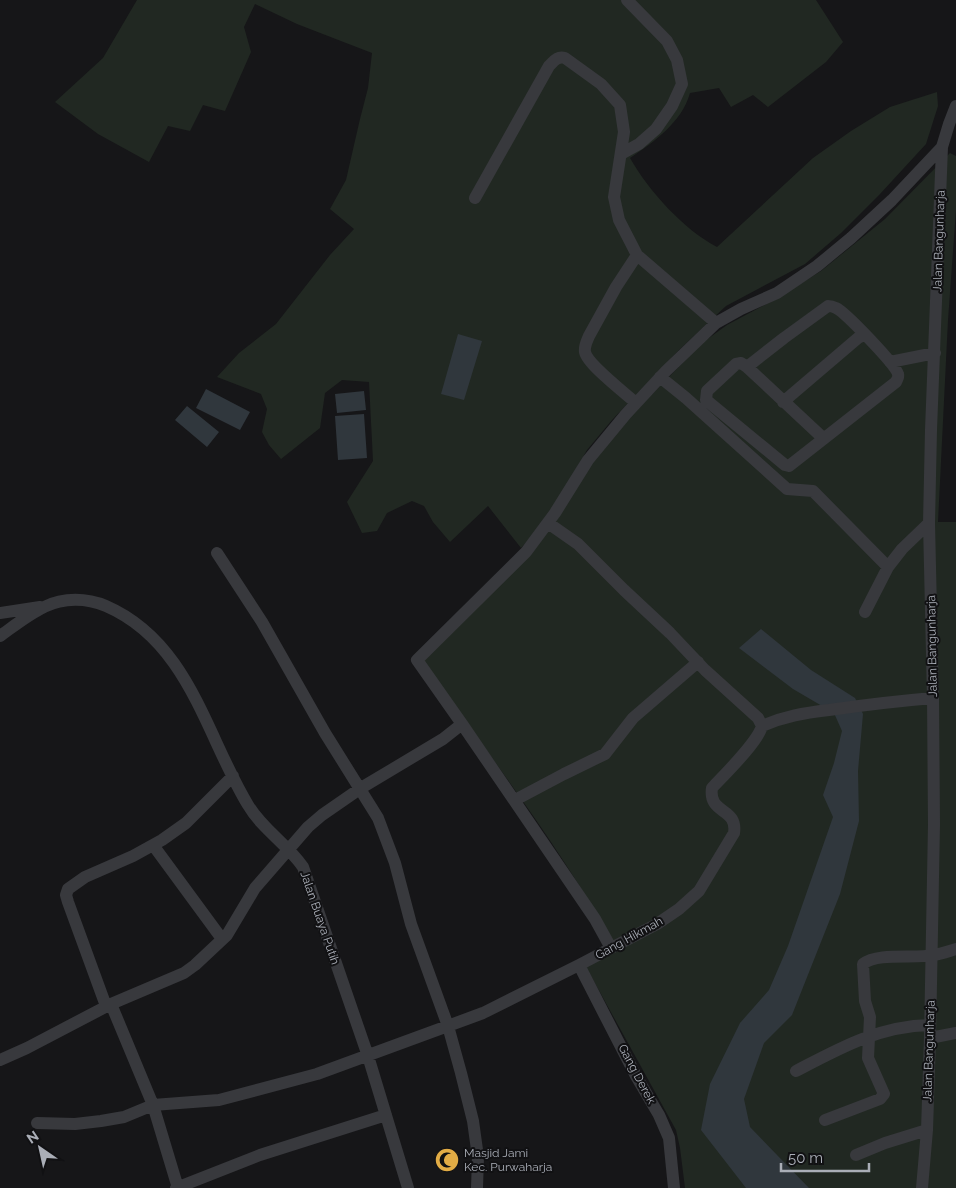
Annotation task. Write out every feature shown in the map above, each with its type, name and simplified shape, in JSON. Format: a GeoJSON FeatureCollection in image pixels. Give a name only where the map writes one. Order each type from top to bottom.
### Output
{"type":"FeatureCollection","features":[{"type":"Feature","properties":{"kind":"street"},"geometry":{"type":"LineString","coordinates":[[622,154],[639,144],[656,129],[672,106],[682,84],[677,60],[667,41],[627,0]]}},
{"type":"Feature","properties":{"kind":"street"},"geometry":{"type":"LineString","coordinates":[[475,198],[548,66],[556,58],[565,58],[601,84],[620,105],[624,132],[614,197],[619,220],[637,255],[716,324]]}},
{"type":"Feature","properties":{"kind":"street","name":"Jalan Bangunharja"},"geometry":{"type":"LineString","coordinates":[[922,1188],[927,1130],[932,956],[933,698],[929,523],[931,430],[942,147],[956,106]]}},
{"type":"Feature","properties":{"kind":"street"},"geometry":{"type":"LineString","coordinates":[[611,948],[596,919],[417,660],[526,552],[548,523],[588,460],[660,377],[716,324],[741,309],[777,293],[817,266],[892,200],[942,147]]}},
{"type":"Feature","properties":{"kind":"street"},"geometry":{"type":"LineString","coordinates":[[636,403],[593,366],[585,352],[589,336],[616,287],[637,255]]}},
{"type":"Feature","properties":{"kind":"street"},"geometry":{"type":"LineString","coordinates":[[747,367],[828,306],[835,307],[890,362],[898,373],[898,377],[896,382],[796,462],[789,466],[785,465],[706,400],[708,391],[736,364],[741,363],[824,438]]}},
{"type":"Feature","properties":{"kind":"street"},"geometry":{"type":"LineString","coordinates":[[784,402],[864,334]]}},
{"type":"Feature","properties":{"kind":"street"},"geometry":{"type":"LineString","coordinates":[[890,362],[935,353]]}},
{"type":"Feature","properties":{"kind":"street"},"geometry":{"type":"LineString","coordinates":[[660,377],[787,490],[813,491],[888,567]]}},
{"type":"Feature","properties":{"kind":"street"},"geometry":{"type":"LineString","coordinates":[[548,523],[578,544],[758,718],[762,726],[782,717],[804,712],[933,698]]}},
{"type":"Feature","properties":{"kind":"street"},"geometry":{"type":"LineString","coordinates":[[865,612],[888,567],[902,548],[929,523]]}},
{"type":"Feature","properties":{"kind":"street"},"geometry":{"type":"LineString","coordinates":[[217,553],[262,622],[325,732],[378,818],[392,855],[411,924],[448,1026],[473,1121],[478,1157],[477,1188]]}},
{"type":"Feature","properties":{"kind":"street","name":"Jalan Buaya Putih"},"geometry":{"type":"LineString","coordinates":[[45,606],[76,598],[101,604],[120,612],[164,650],[193,693],[248,805],[260,822],[289,849],[303,867],[368,1056],[408,1188]]}},
{"type":"Feature","properties":{"kind":"street"},"geometry":{"type":"LineString","coordinates":[[0,613],[45,606]]}},
{"type":"Feature","properties":{"kind":"street"},"geometry":{"type":"LineString","coordinates":[[0,636],[45,606]]}},
{"type":"Feature","properties":{"kind":"street"},"geometry":{"type":"LineString","coordinates":[[515,800],[605,754],[633,718],[698,662]]}},
{"type":"Feature","properties":{"kind":"street"},"geometry":{"type":"LineString","coordinates":[[0,1060],[109,1005],[184,973],[195,965],[222,940],[234,925],[254,888],[308,827],[360,788],[442,739],[462,724]]}},
{"type":"Feature","properties":{"kind":"street","name":"Gang Hikmah"},"geometry":{"type":"LineString","coordinates":[[37,1123],[75,1124],[102,1121],[124,1117],[153,1105],[220,1100],[317,1074],[483,1012],[580,966],[657,924],[679,909],[699,890],[734,833],[735,824],[731,816],[716,806],[711,794],[712,788],[753,742],[760,733],[762,726]]}},
{"type":"Feature","properties":{"kind":"street"},"geometry":{"type":"LineString","coordinates":[[233,776],[186,823],[134,856],[85,877],[68,889],[66,895],[109,1005],[153,1105],[178,1188],[260,1154],[386,1115]]}},
{"type":"Feature","properties":{"kind":"street"},"geometry":{"type":"LineString","coordinates":[[153,845],[222,940]]}},
{"type":"Feature","properties":{"kind":"street"},"geometry":{"type":"LineString","coordinates":[[825,1120],[883,1096],[868,1058],[870,1017],[865,1000],[863,964],[872,959],[932,956],[956,949]]}},
{"type":"Feature","properties":{"kind":"street","name":"Gang Derek"},"geometry":{"type":"LineString","coordinates":[[580,966],[636,1076],[659,1115],[669,1138],[674,1188]]}},
{"type":"Feature","properties":{"kind":"street"},"geometry":{"type":"LineString","coordinates":[[796,1071],[870,1035],[905,1026],[930,1025]]}},
{"type":"Feature","properties":{"kind":"street"},"geometry":{"type":"LineString","coordinates":[[930,1038],[956,1033]]}},
{"type":"Feature","properties":{"kind":"street"},"geometry":{"type":"LineString","coordinates":[[856,1155],[885,1143],[927,1130]]}},
{"type":"Feature","properties":{"kind":"shaded area"},"geometry":{"type":"Polygon","coordinates":[[[137,0],[816,0],[843,42],[826,62],[768,107],[753,95],[731,107],[719,88],[690,93],[681,113],[674,122],[657,138],[630,158],[647,183],[668,208],[692,230],[717,247],[813,158],[851,131],[890,107],[937,92],[938,106],[926,144],[841,233],[805,264],[726,306],[679,350],[612,420],[587,450],[545,522],[521,548],[488,506],[450,542],[433,522],[424,506],[412,501],[387,513],[377,531],[362,533],[347,502],[373,461],[369,382],[342,380],[325,393],[320,428],[281,459],[269,445],[262,432],[267,409],[261,394],[217,377],[239,353],[276,324],[330,255],[354,229],[330,209],[346,180],[368,88],[372,53],[297,24],[255,4],[244,27],[251,52],[225,111],[203,105],[190,131],[168,126],[149,162],[98,134],[55,102],[103,58],[137,0]]]}},
{"type":"Feature","properties":{"kind":"shaded area"},"geometry":{"type":"Polygon","coordinates":[[[950,153],[956,156],[956,210],[948,320],[938,522],[956,522],[956,1188],[685,1188],[676,1130],[586,967],[617,951],[596,913],[549,839],[423,661],[529,555],[598,455],[625,422],[702,343],[727,325],[776,299],[821,271],[885,219],[950,153]]]}},
{"type":"Feature","properties":{"kind":"shaded area"},"geometry":{"type":"Polygon","coordinates":[[[458,334],[482,341],[464,400],[441,394],[458,334]]]}},
{"type":"Feature","properties":{"kind":"shaded area"},"geometry":{"type":"Polygon","coordinates":[[[206,389],[250,412],[240,430],[196,408],[206,389]]]}},
{"type":"Feature","properties":{"kind":"shaded area"},"geometry":{"type":"Polygon","coordinates":[[[364,391],[366,410],[337,413],[335,394],[364,391]]]}},
{"type":"Feature","properties":{"kind":"shaded area"},"geometry":{"type":"Polygon","coordinates":[[[187,406],[219,432],[207,447],[175,420],[187,406]]]}},
{"type":"Feature","properties":{"kind":"shaded area"},"geometry":{"type":"Polygon","coordinates":[[[364,414],[367,458],[338,460],[335,416],[364,414]]]}},
{"type":"Feature","properties":{"kind":"shaded area"},"geometry":{"type":"Polygon","coordinates":[[[761,629],[811,670],[855,698],[863,714],[858,771],[859,821],[840,894],[792,1015],[764,1043],[744,1099],[750,1127],[809,1188],[746,1188],[701,1130],[710,1084],[740,1023],[769,990],[788,946],[833,817],[823,795],[842,731],[834,713],[793,689],[739,648],[761,629]]]}},
{"type":"Feature","properties":{"kind":"place","name":"Masjid Jami Kec. Purwaharja"},"geometry":{"type":"Point","coordinates":[447,1160]}}]}
